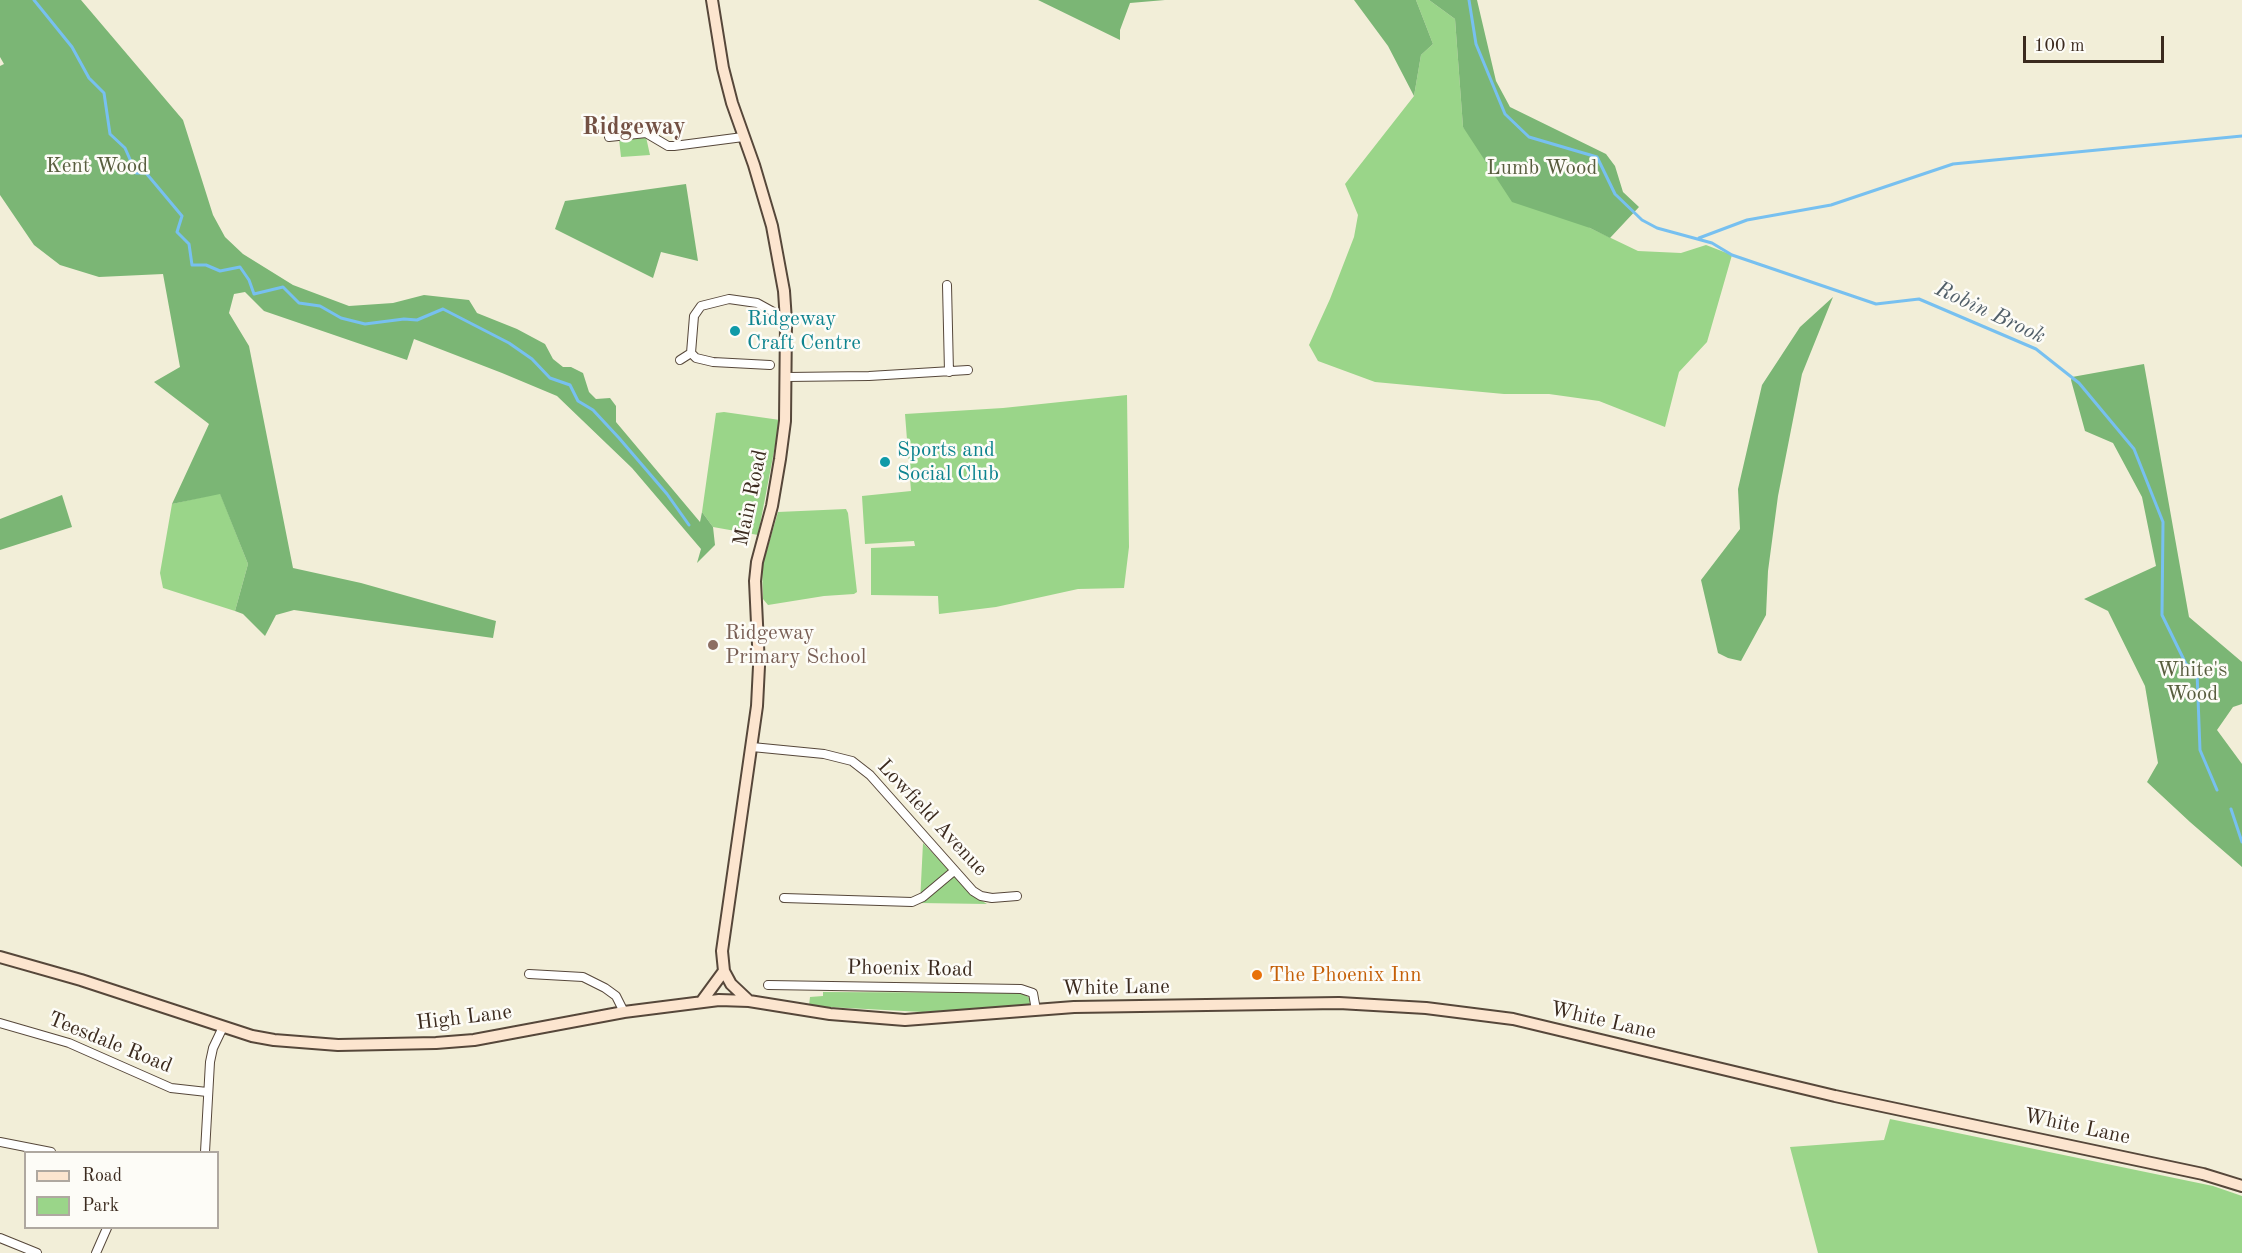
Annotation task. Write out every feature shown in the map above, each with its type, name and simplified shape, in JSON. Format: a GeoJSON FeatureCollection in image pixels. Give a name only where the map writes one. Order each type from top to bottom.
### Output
{"type":"FeatureCollection","features":[{"type":"Feature","properties":{"kind":"main road","name":"Main Road"},"geometry":{"type":"LineString","coordinates":[[712,0],[723,68],[772,226],[784,291],[787,377],[780,459],[772,506],[757,562],[755,581],[759,666],[757,706],[722,951],[724,971]]}},
{"type":"Feature","properties":{"kind":"main road","name":"High Lane"},"geometry":{"type":"LineString","coordinates":[[0,957],[161,1005],[252,1036],[298,1043],[426,1044],[474,1040],[624,1012],[702,1001],[749,1001],[830,1014],[905,1020],[942,1019]]}},
{"type":"Feature","properties":{"kind":"main road"},"geometry":{"type":"LineString","coordinates":[[702,1001],[724,971],[731,984],[749,1001]]}},
{"type":"Feature","properties":{"kind":"main road","name":"White Lane"},"geometry":{"type":"LineString","coordinates":[[942,1019],[1074,1007],[1339,1004],[1426,1008],[1513,1019],[1835,1096],[2204,1174],[2242,1186]]}},
{"type":"Feature","properties":{"kind":"street"},"geometry":{"type":"LineString","coordinates":[[609,136],[646,133],[668,146],[743,137]]}},
{"type":"Feature","properties":{"kind":"street"},"geometry":{"type":"LineString","coordinates":[[948,285],[949,372]]}},
{"type":"Feature","properties":{"kind":"street"},"geometry":{"type":"LineString","coordinates":[[770,365],[713,362],[696,358],[691,353],[694,316],[701,306],[729,299],[757,303],[786,319]]}},
{"type":"Feature","properties":{"kind":"street"},"geometry":{"type":"LineString","coordinates":[[680,360],[691,353]]}},
{"type":"Feature","properties":{"kind":"street"},"geometry":{"type":"LineString","coordinates":[[787,377],[869,376],[968,370]]}},
{"type":"Feature","properties":{"kind":"street","name":"Lowfield Avenue"},"geometry":{"type":"LineString","coordinates":[[752,747],[824,754],[852,761],[870,775],[965,884],[981,896],[992,898],[1017,896]]}},
{"type":"Feature","properties":{"kind":"street"},"geometry":{"type":"LineString","coordinates":[[784,898],[912,902],[923,897],[954,871]]}},
{"type":"Feature","properties":{"kind":"street"},"geometry":{"type":"LineString","coordinates":[[529,974],[583,977],[606,988],[616,996],[624,1012]]}},
{"type":"Feature","properties":{"kind":"street","name":"Phoenix Road"},"geometry":{"type":"LineString","coordinates":[[768,985],[1021,989],[1033,993],[1036,1010]]}},
{"type":"Feature","properties":{"kind":"street","name":"Teesdale Road"},"geometry":{"type":"LineString","coordinates":[[0,1023],[62,1041],[171,1088],[207,1092]]}},
{"type":"Feature","properties":{"kind":"street"},"geometry":{"type":"LineString","coordinates":[[205,1151],[207,1092],[213,1048],[223,1027]]}},
{"type":"Feature","properties":{"kind":"street"},"geometry":{"type":"LineString","coordinates":[[0,1142],[46,1151]]}},
{"type":"Feature","properties":{"kind":"street"},"geometry":{"type":"LineString","coordinates":[[96,1253],[106,1229]]}},
{"type":"Feature","properties":{"kind":"street"},"geometry":{"type":"LineString","coordinates":[[0,1238],[37,1253]]}},
{"type":"Feature","properties":{"kind":"green space","name":"Kent Wood"},"geometry":{"type":"Polygon","coordinates":[[[0,0],[81,0],[183,120],[213,215],[225,237],[243,254],[293,285],[349,306],[393,303],[424,295],[469,300],[477,313],[517,329],[545,344],[553,359],[563,367],[571,367],[583,373],[589,392],[596,399],[610,398],[616,406],[616,422],[700,522],[702,512],[713,527],[715,545],[697,563],[701,549],[632,468],[557,396],[414,339],[407,360],[264,311],[245,292],[234,294],[229,313],[249,346],[293,568],[361,583],[496,621],[493,638],[294,610],[276,615],[265,636],[243,614],[235,611],[248,564],[220,494],[172,504],[209,424],[154,382],[180,367],[163,274],[99,277],[60,265],[34,245],[0,195],[0,66],[4,64],[0,57],[0,0]]]}},
{"type":"Feature","properties":{"kind":"green space"},"geometry":{"type":"Polygon","coordinates":[[[1038,0],[1165,0],[1130,3],[1120,30],[1120,40],[1038,0]]]}},
{"type":"Feature","properties":{"kind":"green space"},"geometry":{"type":"Polygon","coordinates":[[[1354,0],[1416,0],[1433,44],[1421,55],[1414,96],[1388,46],[1354,0]]]}},
{"type":"Feature","properties":{"kind":"green space"},"geometry":{"type":"Polygon","coordinates":[[[1416,0],[1429,0],[1455,19],[1463,127],[1590,228],[1638,251],[1681,253],[1706,245],[1732,255],[1707,342],[1679,372],[1665,427],[1599,401],[1549,394],[1504,394],[1375,382],[1318,361],[1309,345],[1354,237],[1358,215],[1345,184],[1414,96],[1421,55],[1433,44],[1416,0]]]}},
{"type":"Feature","properties":{"kind":"green space","name":"Lumb Wood"},"geometry":{"type":"Polygon","coordinates":[[[1429,0],[1477,0],[1496,81],[1510,107],[1606,154],[1615,166],[1623,192],[1639,207],[1610,238],[1590,228],[1512,202],[1463,127],[1455,19],[1429,0]]]}},
{"type":"Feature","properties":{"kind":"green space"},"geometry":{"type":"Polygon","coordinates":[[[646,137],[650,155],[621,157],[619,139],[646,137]]]}},
{"type":"Feature","properties":{"kind":"green space"},"geometry":{"type":"Polygon","coordinates":[[[686,184],[698,261],[661,252],[653,278],[555,229],[565,201],[686,184]]]}},
{"type":"Feature","properties":{"kind":"green space"},"geometry":{"type":"Polygon","coordinates":[[[1833,297],[1802,374],[1778,496],[1768,571],[1766,615],[1741,661],[1728,658],[1718,653],[1701,580],[1740,529],[1738,489],[1762,385],[1800,327],[1833,297]]]}},
{"type":"Feature","properties":{"kind":"green space","name":"White's Wood"},"geometry":{"type":"Polygon","coordinates":[[[2144,364],[2189,617],[2242,662],[2242,704],[2233,707],[2217,730],[2242,764],[2242,867],[2147,782],[2158,763],[2145,686],[2108,611],[2084,599],[2156,566],[2142,497],[2113,443],[2085,431],[2071,380],[2072,377],[2144,364]]]}},
{"type":"Feature","properties":{"kind":"green space"},"geometry":{"type":"Polygon","coordinates":[[[1127,395],[1129,547],[1124,588],[1078,589],[996,607],[939,614],[938,596],[871,595],[871,548],[915,546],[914,541],[865,544],[862,496],[911,491],[905,414],[1003,408],[1127,395]]]}},
{"type":"Feature","properties":{"kind":"green space"},"geometry":{"type":"Polygon","coordinates":[[[724,412],[780,420],[758,535],[713,527],[702,512],[716,413],[724,412]]]}},
{"type":"Feature","properties":{"kind":"green space"},"geometry":{"type":"Polygon","coordinates":[[[220,493],[248,564],[235,611],[163,588],[160,573],[172,504],[220,493]]]}},
{"type":"Feature","properties":{"kind":"green space"},"geometry":{"type":"Polygon","coordinates":[[[62,495],[72,527],[0,550],[0,519],[62,495]]]}},
{"type":"Feature","properties":{"kind":"green space"},"geometry":{"type":"Polygon","coordinates":[[[846,509],[857,592],[768,605],[763,599],[762,567],[778,512],[846,509]]]}},
{"type":"Feature","properties":{"kind":"green space"},"geometry":{"type":"Polygon","coordinates":[[[923,843],[974,896],[987,904],[920,903],[923,843]]]}},
{"type":"Feature","properties":{"kind":"green space"},"geometry":{"type":"Polygon","coordinates":[[[823,992],[1022,993],[1031,999],[1029,1005],[923,1012],[809,1006],[810,997],[823,996],[823,992]]]}},
{"type":"Feature","properties":{"kind":"green space"},"geometry":{"type":"Polygon","coordinates":[[[1890,1119],[2213,1186],[2242,1196],[2242,1253],[1818,1253],[1790,1147],[1884,1140],[1890,1119]]]}},
{"type":"Feature","properties":{"kind":"waterway"},"geometry":{"type":"LineString","coordinates":[[34,0],[72,47],[89,78],[104,93],[110,134],[125,148],[136,173],[146,173],[182,216],[177,232],[189,244],[192,265],[206,265],[220,271],[240,267],[249,280],[254,294],[283,287],[299,303],[320,306],[341,318],[365,324],[404,319],[417,320],[443,309],[509,343],[532,359],[550,378],[570,385],[578,401],[593,410],[619,438],[667,494],[689,525]]}},
{"type":"Feature","properties":{"kind":"waterway","name":"Robin Brook"},"geometry":{"type":"LineString","coordinates":[[1469,0],[1476,44],[1505,114],[1529,137],[1597,157],[1615,194],[1642,220],[1657,228],[1712,243],[1732,255],[1876,304],[1919,299],[2036,349],[2079,383],[2134,449],[2163,522],[2162,615],[2186,664],[2197,672],[2200,750],[2217,790]]}},
{"type":"Feature","properties":{"kind":"waterway"},"geometry":{"type":"LineString","coordinates":[[1699,238],[1747,220],[1831,205],[1953,164],[2242,136]]}},
{"type":"Feature","properties":{"kind":"waterway","name":"Robin Brook"},"geometry":{"type":"LineString","coordinates":[[2231,809],[2242,842]]}},
{"type":"Feature","properties":{"kind":"place","name":"Ridgeway Craft Centre"},"geometry":{"type":"Point","coordinates":[735,331]}},
{"type":"Feature","properties":{"kind":"place","name":"Sports and Social Club"},"geometry":{"type":"Point","coordinates":[885,462]}},
{"type":"Feature","properties":{"kind":"place","name":"Ridgeway Primary School"},"geometry":{"type":"Point","coordinates":[713,645]}},
{"type":"Feature","properties":{"kind":"place","name":"The Phoenix Inn"},"geometry":{"type":"Point","coordinates":[1257,975]}},
{"type":"Feature","properties":{"kind":"district","name":"Ridgeway"},"geometry":{"type":"Point","coordinates":[634,128]}}]}
